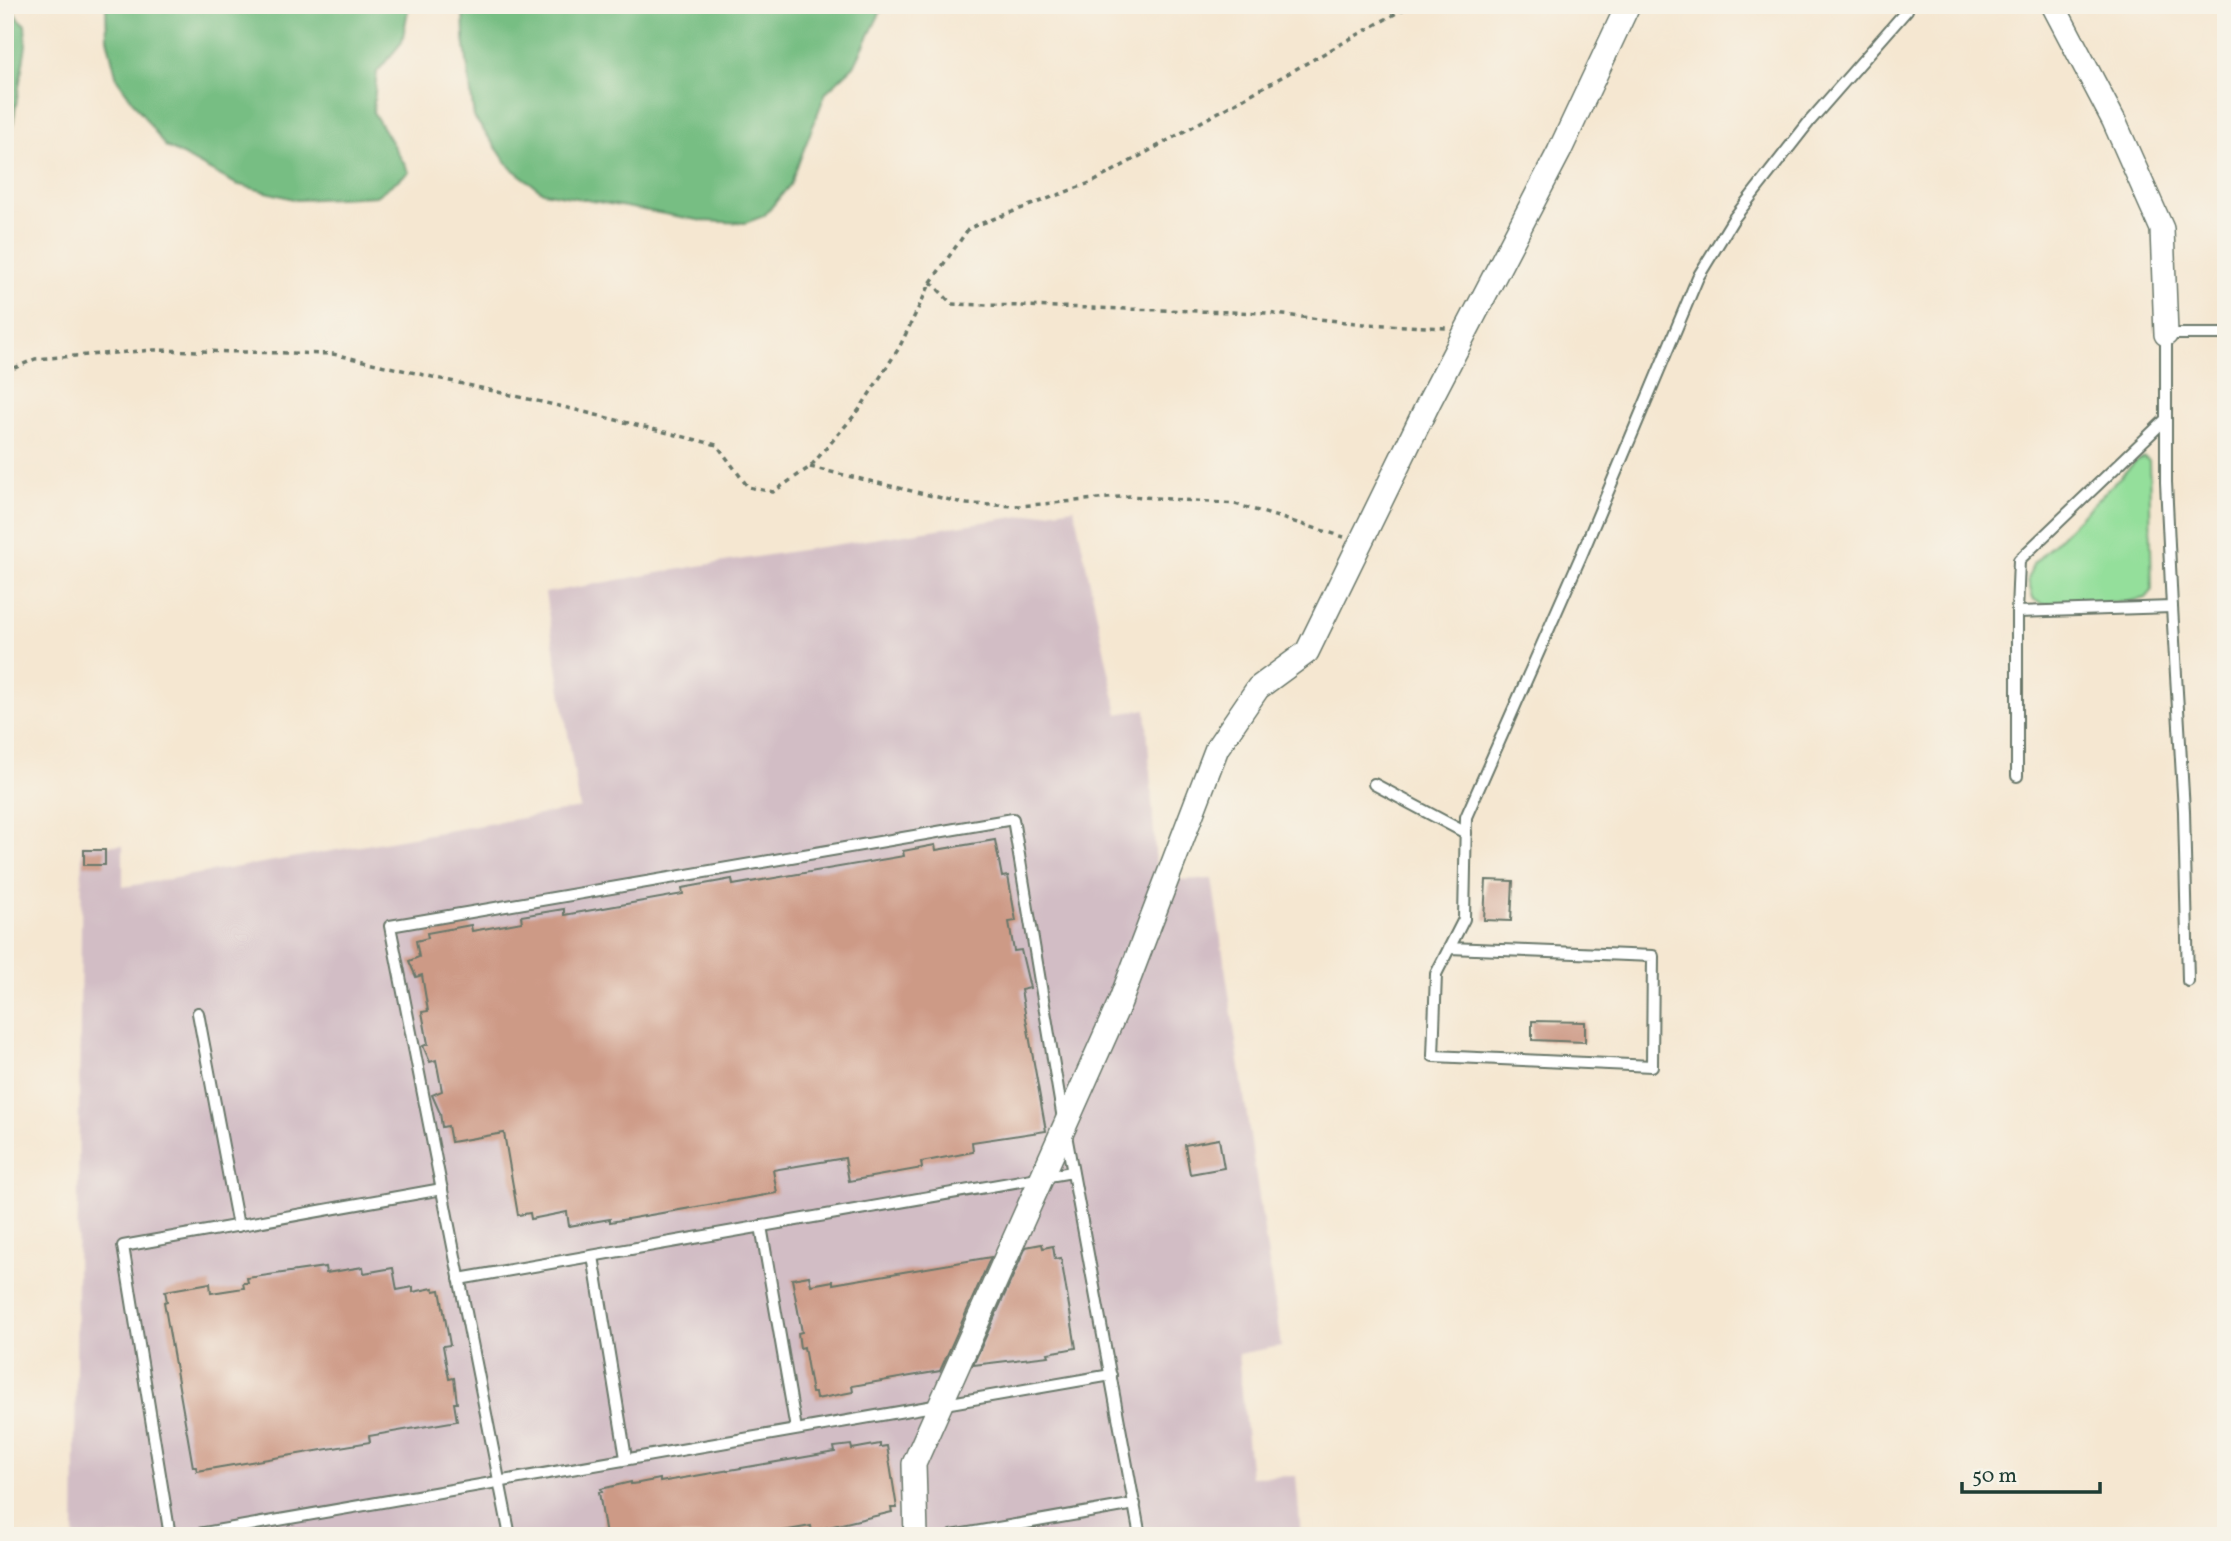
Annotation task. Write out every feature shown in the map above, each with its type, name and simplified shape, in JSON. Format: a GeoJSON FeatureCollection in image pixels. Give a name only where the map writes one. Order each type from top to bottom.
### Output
{"type":"FeatureCollection","features":[{"type":"Feature","properties":{"kind":"street"},"geometry":{"type":"LineString","coordinates":[[916,1536],[914,1464],[1120,1002],[1217,748],[1258,688],[1307,652],[1467,329],[1559,152],[1628,5]]}},
{"type":"Feature","properties":{"kind":"street"},"geometry":{"type":"LineString","coordinates":[[2053,5],[2114,121],[2162,229],[2166,334]]}},
{"type":"Feature","properties":{"kind":"lane"},"geometry":{"type":"LineString","coordinates":[[1449,948],[1653,956],[1652,1066],[1433,1056],[1436,974],[1449,948],[1464,919],[1466,817],[1581,556],[1698,277],[1742,207],[1809,122],[1907,10],[1908,5]]}},
{"type":"Feature","properties":{"kind":"lane"},"geometry":{"type":"LineString","coordinates":[[2188,981],[2184,811],[2166,482],[2166,334],[2226,334]]}},
{"type":"Feature","properties":{"kind":"lane"},"geometry":{"type":"LineString","coordinates":[[2017,776],[2019,560],[2165,420]]}},
{"type":"Feature","properties":{"kind":"lane"},"geometry":{"type":"LineString","coordinates":[[2017,612],[2172,607]]}},
{"type":"Feature","properties":{"kind":"lane"},"geometry":{"type":"LineString","coordinates":[[1374,784],[1466,833]]}},
{"type":"Feature","properties":{"kind":"lane"},"geometry":{"type":"LineString","coordinates":[[510,1536],[390,926],[1013,819],[1072,1172],[1140,1536]]}},
{"type":"Feature","properties":{"kind":"lane"},"geometry":{"type":"LineString","coordinates":[[198,1013],[238,1226]]}},
{"type":"Feature","properties":{"kind":"lane"},"geometry":{"type":"LineString","coordinates":[[459,1279],[1072,1172]]}},
{"type":"Feature","properties":{"kind":"lane"},"geometry":{"type":"LineString","coordinates":[[170,1536],[123,1246],[442,1189]]}},
{"type":"Feature","properties":{"kind":"lane"},"geometry":{"type":"LineString","coordinates":[[761,1226],[796,1429]]}},
{"type":"Feature","properties":{"kind":"lane"},"geometry":{"type":"LineString","coordinates":[[593,1256],[626,1458]]}},
{"type":"Feature","properties":{"kind":"lane"},"geometry":{"type":"LineString","coordinates":[[187,1536],[1111,1376]]}},
{"type":"Feature","properties":{"kind":"lane"},"geometry":{"type":"LineString","coordinates":[[952,1536],[1135,1504]]}},
{"type":"Feature","properties":{"kind":"path"},"geometry":{"type":"LineString","coordinates":[[5,372],[35,359],[154,349],[333,354],[717,445],[748,487],[773,492],[810,467],[859,410],[899,348],[930,282],[969,228],[1096,181],[1411,5]]}},
{"type":"Feature","properties":{"kind":"path"},"geometry":{"type":"LineString","coordinates":[[930,282],[952,304],[1266,313],[1364,324],[1467,329]]}},
{"type":"Feature","properties":{"kind":"path"},"geometry":{"type":"LineString","coordinates":[[810,467],[967,503],[1020,506],[1130,496],[1235,503],[1361,542]]}},
{"type":"Feature","properties":{"kind":"shaded area"},"geometry":{"type":"Polygon","coordinates":[[[1074,508],[1118,714],[1146,709],[1157,880],[1212,879],[1281,1346],[1238,1354],[1251,1477],[1296,1476],[1301,1536],[74,1536],[82,845],[123,845],[123,887],[580,808],[545,593],[698,566],[1074,508]]]}},
{"type":"Feature","properties":{"kind":"green space"},"geometry":{"type":"Polygon","coordinates":[[[106,5],[409,5],[402,42],[377,72],[373,112],[409,172],[376,196],[297,200],[236,184],[165,146],[117,79],[107,38],[106,5]]]}},
{"type":"Feature","properties":{"kind":"green space"},"geometry":{"type":"Polygon","coordinates":[[[463,5],[884,5],[854,66],[826,92],[790,185],[764,216],[745,223],[703,221],[543,192],[511,168],[474,117],[464,38],[463,5]]]}},
{"type":"Feature","properties":{"kind":"green space"},"geometry":{"type":"Polygon","coordinates":[[[5,9],[10,9],[25,25],[26,45],[9,147],[5,151],[5,9]]]}},
{"type":"Feature","properties":{"kind":"green space"},"geometry":{"type":"Polygon","coordinates":[[[2144,457],[2149,461],[2152,591],[2146,598],[2126,602],[2042,604],[2033,599],[2028,580],[2033,564],[2136,461],[2144,457]]]}},
{"type":"Feature","properties":{"kind":"building"},"geometry":{"type":"Polygon","coordinates":[[[995,840],[1002,877],[1008,876],[1016,921],[1009,922],[1014,951],[1021,950],[1030,988],[1021,990],[1046,1131],[972,1142],[973,1152],[921,1162],[922,1168],[849,1181],[845,1158],[773,1170],[777,1193],[610,1222],[610,1219],[569,1226],[567,1212],[531,1219],[530,1213],[518,1215],[504,1133],[451,1142],[448,1126],[442,1127],[440,1113],[432,1095],[442,1091],[436,1060],[430,1062],[423,1046],[428,1044],[422,1012],[428,1011],[422,975],[416,977],[409,961],[419,957],[416,941],[428,938],[427,933],[471,925],[472,931],[522,922],[521,916],[564,909],[564,915],[683,894],[682,888],[732,879],[733,885],[904,856],[903,851],[935,845],[936,850],[995,840]]]}},
{"type":"Feature","properties":{"kind":"building"},"geometry":{"type":"Polygon","coordinates":[[[84,850],[105,850],[105,865],[84,865],[84,850]]]}},
{"type":"Feature","properties":{"kind":"building"},"geometry":{"type":"Polygon","coordinates":[[[1486,880],[1513,881],[1511,921],[1484,920],[1486,880]]]}},
{"type":"Feature","properties":{"kind":"building"},"geometry":{"type":"Polygon","coordinates":[[[1532,1021],[1585,1022],[1585,1042],[1532,1040],[1532,1021]]]}},
{"type":"Feature","properties":{"kind":"building"},"geometry":{"type":"Polygon","coordinates":[[[1219,1139],[1224,1168],[1190,1174],[1185,1145],[1219,1139]]]}},
{"type":"Feature","properties":{"kind":"building"},"geometry":{"type":"Polygon","coordinates":[[[1042,1244],[1043,1248],[1053,1246],[1055,1259],[1061,1258],[1076,1348],[1048,1353],[1049,1356],[973,1365],[1026,1247],[1042,1244]]]}},
{"type":"Feature","properties":{"kind":"building"},"geometry":{"type":"Polygon","coordinates":[[[991,1257],[940,1371],[852,1386],[853,1392],[816,1399],[815,1393],[812,1393],[804,1347],[800,1348],[798,1333],[802,1332],[792,1279],[809,1276],[811,1285],[833,1281],[833,1284],[991,1257]]]}},
{"type":"Feature","properties":{"kind":"building"},"geometry":{"type":"Polygon","coordinates":[[[325,1267],[326,1273],[363,1267],[364,1273],[393,1268],[397,1290],[413,1287],[413,1292],[433,1288],[434,1291],[440,1290],[450,1345],[443,1346],[449,1379],[454,1378],[457,1421],[369,1436],[370,1442],[197,1471],[196,1467],[193,1467],[164,1302],[167,1301],[165,1291],[210,1283],[211,1293],[244,1288],[243,1283],[248,1283],[247,1278],[325,1267]]]}},
{"type":"Feature","properties":{"kind":"building"},"geometry":{"type":"Polygon","coordinates":[[[880,1444],[880,1447],[887,1446],[897,1508],[891,1508],[892,1512],[812,1531],[811,1526],[755,1536],[606,1536],[599,1492],[602,1492],[601,1489],[631,1482],[660,1479],[660,1482],[835,1452],[834,1447],[851,1445],[852,1449],[880,1444]]]}}]}
